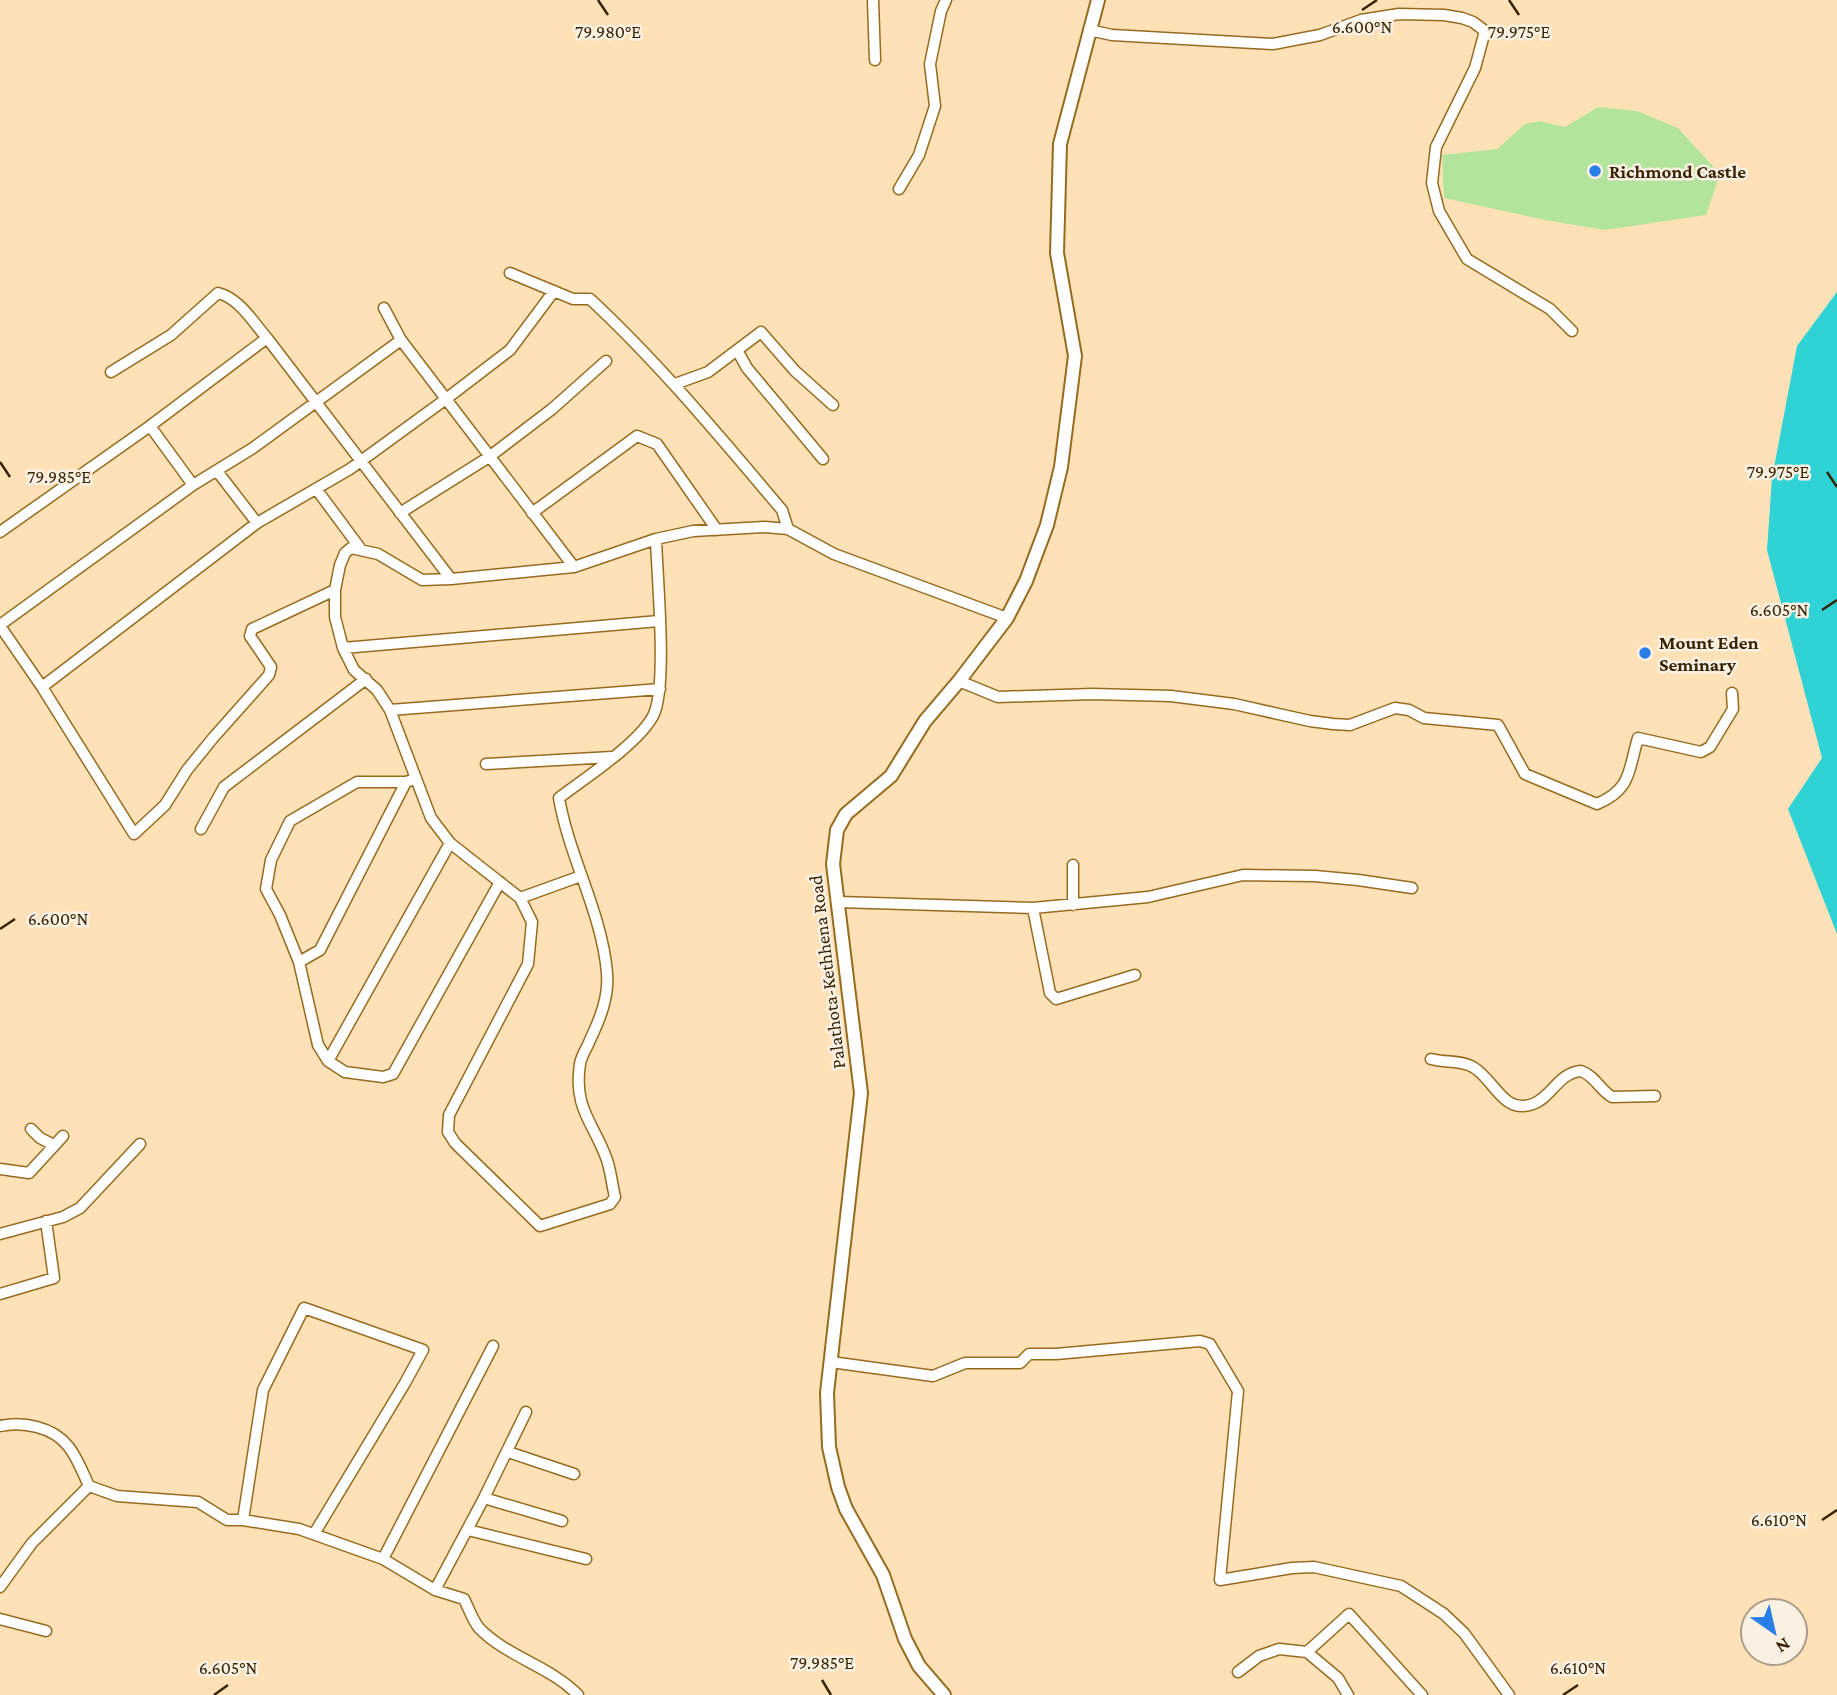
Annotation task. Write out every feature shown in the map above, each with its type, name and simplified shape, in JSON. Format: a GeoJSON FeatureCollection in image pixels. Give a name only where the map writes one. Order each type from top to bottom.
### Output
{"type":"FeatureCollection","features":[{"type":"Feature","properties":{"kind":"street"},"geometry":{"type":"LineString","coordinates":[[873,0],[875,60]]}},
{"type":"Feature","properties":{"kind":"street"},"geometry":{"type":"LineString","coordinates":[[899,189],[919,155],[935,106],[930,64],[946,0]]}},
{"type":"Feature","properties":{"kind":"street","name":"Palathota-Kethhena Road"},"geometry":{"type":"LineString","coordinates":[[944,1695],[928,1678],[905,1639],[883,1575],[846,1509],[838,1487],[827,1427],[827,1393],[861,1093],[833,864],[836,830],[846,814],[891,776],[925,721],[1007,618],[1026,581],[1046,525],[1061,467],[1075,356],[1057,253],[1060,144],[1098,0]]}},
{"type":"Feature","properties":{"kind":"street"},"geometry":{"type":"LineString","coordinates":[[1089,30],[1112,35],[1273,44],[1320,35],[1362,20],[1399,14],[1444,15],[1473,22],[1485,31],[1475,68],[1436,147],[1432,183],[1438,211],[1467,259],[1550,309],[1572,331]]}},
{"type":"Feature","properties":{"kind":"street"},"geometry":{"type":"LineString","coordinates":[[510,273],[573,299],[590,299],[638,344],[675,384],[782,510],[788,529]]}},
{"type":"Feature","properties":{"kind":"street"},"geometry":{"type":"LineString","coordinates":[[42,687],[257,523],[317,490],[362,460],[510,350],[554,291]]}},
{"type":"Feature","properties":{"kind":"street"},"geometry":{"type":"LineString","coordinates":[[111,372],[171,335],[218,293],[226,295],[267,338],[317,400],[451,579]]}},
{"type":"Feature","properties":{"kind":"street"},"geometry":{"type":"LineString","coordinates":[[384,308],[401,340],[575,567]]}},
{"type":"Feature","properties":{"kind":"street"},"geometry":{"type":"LineString","coordinates":[[675,384],[708,372],[761,332],[795,371],[832,405]]}},
{"type":"Feature","properties":{"kind":"street"},"geometry":{"type":"LineString","coordinates":[[0,533],[267,338]]}},
{"type":"Feature","properties":{"kind":"street"},"geometry":{"type":"LineString","coordinates":[[335,590],[252,629],[250,636],[271,667],[269,675],[195,760],[165,805],[134,834],[42,687],[0,626],[193,485],[253,448],[401,340]]}},
{"type":"Feature","properties":{"kind":"street"},"geometry":{"type":"LineString","coordinates":[[737,350],[747,368],[823,459]]}},
{"type":"Feature","properties":{"kind":"street"},"geometry":{"type":"LineString","coordinates":[[400,513],[489,457],[552,409],[606,361]]}},
{"type":"Feature","properties":{"kind":"street"},"geometry":{"type":"LineString","coordinates":[[150,426],[193,485]]}},
{"type":"Feature","properties":{"kind":"street"},"geometry":{"type":"LineString","coordinates":[[532,513],[637,436],[657,444],[717,530]]}},
{"type":"Feature","properties":{"kind":"street"},"geometry":{"type":"LineString","coordinates":[[217,471],[257,523]]}},
{"type":"Feature","properties":{"kind":"street"},"geometry":{"type":"LineString","coordinates":[[317,490],[360,548]]}},
{"type":"Feature","properties":{"kind":"street"},"geometry":{"type":"LineString","coordinates":[[656,540],[660,690],[653,716],[639,733],[612,757],[559,798],[564,826],[603,944],[607,976],[606,1000],[580,1062],[579,1098],[582,1111],[607,1160],[615,1197],[610,1204],[540,1226],[455,1143],[448,1132],[449,1115],[528,964],[532,922],[520,898],[450,843],[431,818],[411,781],[390,710],[377,690],[354,670],[343,648],[335,617],[335,590],[345,553],[351,548],[360,548],[378,554],[422,580],[451,579],[575,567],[656,540],[693,531],[765,527],[788,529],[834,554],[1007,618]]}},
{"type":"Feature","properties":{"kind":"street"},"geometry":{"type":"LineString","coordinates":[[343,648],[659,621]]}},
{"type":"Feature","properties":{"kind":"street"},"geometry":{"type":"LineString","coordinates":[[201,829],[224,787],[366,679]]}},
{"type":"Feature","properties":{"kind":"street"},"geometry":{"type":"LineString","coordinates":[[959,681],[998,697],[1171,696],[1234,704],[1333,724],[1350,725],[1395,708],[1409,710],[1424,718],[1498,724],[1525,774],[1597,804],[1616,796],[1625,783],[1638,738],[1701,752],[1710,747],[1734,709],[1732,693]]}},
{"type":"Feature","properties":{"kind":"street"},"geometry":{"type":"LineString","coordinates":[[390,710],[660,690]]}},
{"type":"Feature","properties":{"kind":"street"},"geometry":{"type":"LineString","coordinates":[[486,764],[612,757]]}},
{"type":"Feature","properties":{"kind":"street"},"geometry":{"type":"LineString","coordinates":[[299,962],[320,950],[411,781]]}},
{"type":"Feature","properties":{"kind":"street"},"geometry":{"type":"LineString","coordinates":[[411,781],[357,782],[290,821],[271,860],[266,888],[299,962],[318,1045],[328,1061],[345,1072],[383,1077],[393,1074],[500,882]]}},
{"type":"Feature","properties":{"kind":"street"},"geometry":{"type":"LineString","coordinates":[[328,1061],[450,843]]}},
{"type":"Feature","properties":{"kind":"street"},"geometry":{"type":"LineString","coordinates":[[1073,866],[1073,905]]}},
{"type":"Feature","properties":{"kind":"street"},"geometry":{"type":"LineString","coordinates":[[839,902],[1033,908],[1148,897],[1243,875],[1315,876],[1412,888]]}},
{"type":"Feature","properties":{"kind":"street"},"geometry":{"type":"LineString","coordinates":[[520,898],[581,876]]}},
{"type":"Feature","properties":{"kind":"street"},"geometry":{"type":"LineString","coordinates":[[1033,908],[1050,993],[1056,999],[1135,975]]}},
{"type":"Feature","properties":{"kind":"street"},"geometry":{"type":"LineString","coordinates":[[1431,1059],[1467,1064],[1485,1076],[1505,1101],[1517,1107],[1538,1102],[1559,1080],[1576,1071],[1591,1075],[1612,1097],[1655,1096]]}},
{"type":"Feature","properties":{"kind":"street"},"geometry":{"type":"LineString","coordinates":[[31,1129],[40,1138],[54,1145]]}},
{"type":"Feature","properties":{"kind":"street"},"geometry":{"type":"LineString","coordinates":[[0,1169],[29,1173],[63,1136]]}},
{"type":"Feature","properties":{"kind":"street"},"geometry":{"type":"LineString","coordinates":[[0,1234],[63,1217],[80,1208],[140,1144]]}},
{"type":"Feature","properties":{"kind":"street"},"geometry":{"type":"LineString","coordinates":[[0,1294],[54,1278],[46,1221]]}},
{"type":"Feature","properties":{"kind":"street"},"geometry":{"type":"LineString","coordinates":[[243,1520],[263,1390],[304,1308],[423,1350],[314,1534]]}},
{"type":"Feature","properties":{"kind":"street"},"geometry":{"type":"LineString","coordinates":[[831,1362],[933,1376],[965,1363],[1020,1363],[1029,1354],[1200,1341],[1210,1344],[1238,1391],[1220,1580],[1314,1567],[1401,1586],[1444,1614],[1464,1633],[1509,1695]]}},
{"type":"Feature","properties":{"kind":"street"},"geometry":{"type":"LineString","coordinates":[[383,1559],[493,1346]]}},
{"type":"Feature","properties":{"kind":"street"},"geometry":{"type":"LineString","coordinates":[[435,1590],[508,1452],[526,1412]]}},
{"type":"Feature","properties":{"kind":"street"},"geometry":{"type":"LineString","coordinates":[[0,1426],[29,1425],[61,1438],[70,1448],[89,1486],[117,1496],[198,1502],[227,1520],[299,1529],[383,1559],[435,1590],[464,1600],[477,1626],[492,1640],[554,1675],[578,1695]]}},
{"type":"Feature","properties":{"kind":"street"},"geometry":{"type":"LineString","coordinates":[[508,1452],[574,1474]]}},
{"type":"Feature","properties":{"kind":"street"},"geometry":{"type":"LineString","coordinates":[[0,1587],[32,1543],[89,1486]]}},
{"type":"Feature","properties":{"kind":"street"},"geometry":{"type":"LineString","coordinates":[[484,1498],[562,1521]]}},
{"type":"Feature","properties":{"kind":"street"},"geometry":{"type":"LineString","coordinates":[[468,1530],[586,1559]]}},
{"type":"Feature","properties":{"kind":"street"},"geometry":{"type":"LineString","coordinates":[[1307,1652],[1349,1614],[1422,1695]]}},
{"type":"Feature","properties":{"kind":"street"},"geometry":{"type":"LineString","coordinates":[[0,1619],[46,1631]]}},
{"type":"Feature","properties":{"kind":"street"},"geometry":{"type":"LineString","coordinates":[[1238,1672],[1259,1656],[1279,1649],[1307,1652],[1338,1678],[1348,1695]]}},
{"type":"Feature","properties":{"kind":"green space"},"geometry":{"type":"Polygon","coordinates":[[[1598,107],[1637,111],[1678,128],[1720,174],[1706,215],[1605,230],[1444,198],[1442,155],[1497,149],[1525,124],[1539,121],[1565,127],[1598,107]]]}},
{"type":"Feature","properties":{"kind":"water"},"geometry":{"type":"Polygon","coordinates":[[[1837,292],[1837,934],[1788,809],[1822,758],[1767,550],[1772,478],[1797,346],[1837,292]]]}},
{"type":"Feature","properties":{"kind":"place","name":"Richmond Castle"},"geometry":{"type":"Point","coordinates":[1595,171]}},
{"type":"Feature","properties":{"kind":"place","name":"Mount Eden Seminary"},"geometry":{"type":"Point","coordinates":[1645,653]}}]}
